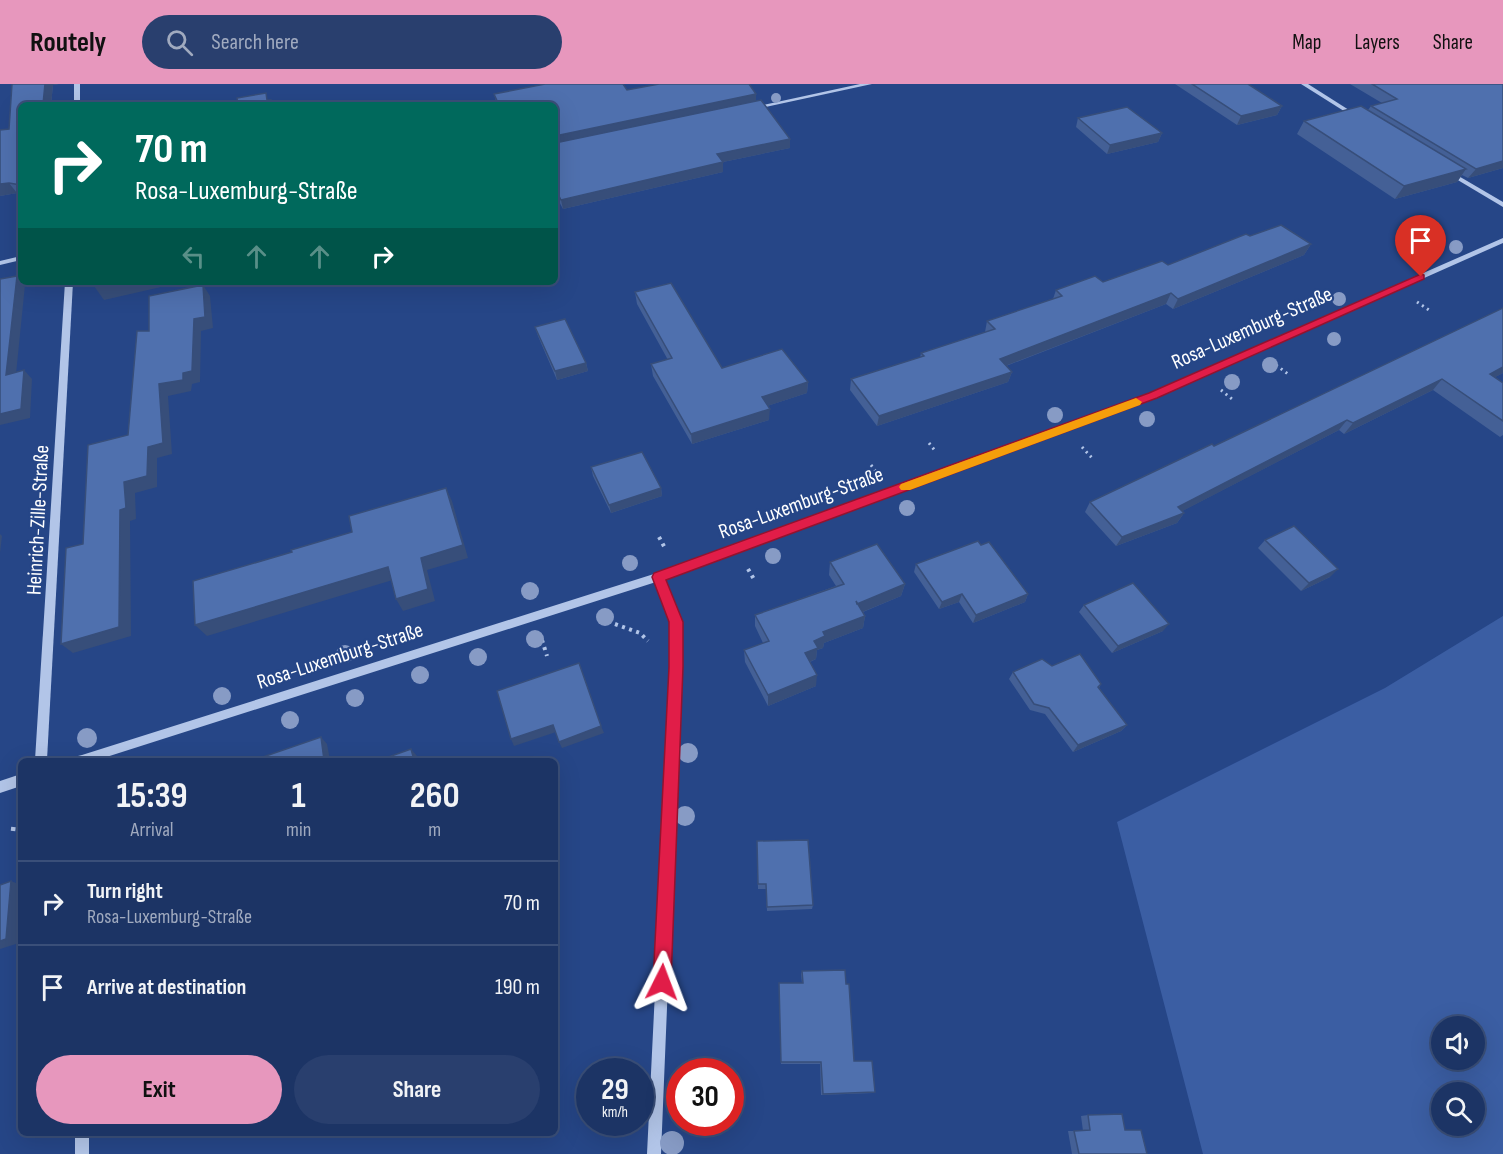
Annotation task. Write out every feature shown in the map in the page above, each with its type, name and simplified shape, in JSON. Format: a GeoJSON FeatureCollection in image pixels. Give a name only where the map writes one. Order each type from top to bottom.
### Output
{"type":"FeatureCollection","features":[{"type":"Feature","properties":{"kind":"street"},"geometry":{"type":"LineString","coordinates":[[77,84],[77,102]]}},
{"type":"Feature","properties":{"kind":"street"},"geometry":{"type":"LineString","coordinates":[[745,110],[870,84]]}},
{"type":"Feature","properties":{"kind":"street"},"geometry":{"type":"LineString","coordinates":[[1304,84],[1366,122]]}},
{"type":"Feature","properties":{"kind":"street"},"geometry":{"type":"LineString","coordinates":[[1444,169],[1503,205]]}},
{"type":"Feature","properties":{"kind":"street","name":"Rosa-Luxemburg-Straße"},"geometry":{"type":"LineString","coordinates":[[97,758],[658,577],[1153,395],[1503,240]]}},
{"type":"Feature","properties":{"kind":"street"},"geometry":{"type":"LineString","coordinates":[[0,263],[18,259]]}},
{"type":"Feature","properties":{"kind":"street","name":"Heinrich-Zille-Straße"},"geometry":{"type":"LineString","coordinates":[[41,758],[69,285]]}},
{"type":"Feature","properties":{"kind":"street"},"geometry":{"type":"LineString","coordinates":[[654,1154],[676,667],[674,613],[658,577]]}},
{"type":"Feature","properties":{"kind":"street"},"geometry":{"type":"LineString","coordinates":[[0,787],[18,781]]}},
{"type":"Feature","properties":{"kind":"street"},"geometry":{"type":"LineString","coordinates":[[82,1136],[82,1154]]}},
{"type":"Feature","properties":{"kind":"path"},"geometry":{"type":"LineString","coordinates":[[13,831],[14,822]]}},
{"type":"Feature","properties":{"kind":"shaded area"},"geometry":{"type":"Polygon","coordinates":[[[1503,616],[1503,1154],[1203,1154],[1117,822],[1385,688],[1503,616]]]}},
{"type":"Feature","properties":{"kind":"building"},"geometry":{"type":"Polygon","coordinates":[[[12,84],[45,84],[43,102],[18,102],[18,184],[0,184],[0,130],[9,129],[12,84]]]}},
{"type":"Feature","properties":{"kind":"building"},"geometry":{"type":"Polygon","coordinates":[[[545,84],[623,84],[627,90],[659,84],[749,84],[756,94],[558,135],[558,102],[498,102],[494,94],[545,84]]]}},
{"type":"Feature","properties":{"kind":"building"},"geometry":{"type":"Polygon","coordinates":[[[1192,84],[1248,84],[1282,106],[1241,116],[1192,84]]]}},
{"type":"Feature","properties":{"kind":"building"},"geometry":{"type":"Polygon","coordinates":[[[1372,84],[1503,84],[1503,161],[1476,169],[1371,106],[1397,99],[1372,84]]]}},
{"type":"Feature","properties":{"kind":"building"},"geometry":{"type":"Polygon","coordinates":[[[266,93],[267,100],[271,102],[238,102],[237,98],[266,93]]]}},
{"type":"Feature","properties":{"kind":"building"},"geometry":{"type":"Polygon","coordinates":[[[761,100],[790,139],[717,154],[723,162],[561,200],[558,194],[558,142],[761,100]]]}},
{"type":"Feature","properties":{"kind":"building"},"geometry":{"type":"Polygon","coordinates":[[[1361,106],[1466,169],[1404,186],[1304,121],[1361,106]]]}},
{"type":"Feature","properties":{"kind":"building"},"geometry":{"type":"Polygon","coordinates":[[[1127,107],[1162,133],[1110,145],[1078,118],[1127,107]]]}},
{"type":"Feature","properties":{"kind":"building"},"geometry":{"type":"Polygon","coordinates":[[[1281,225],[1311,244],[1178,299],[1171,293],[1000,359],[1012,372],[879,416],[851,379],[924,356],[921,353],[995,329],[987,321],[1062,296],[1056,290],[1095,276],[1103,282],[1162,261],[1168,265],[1246,234],[1250,236],[1281,225]]]}},
{"type":"Feature","properties":{"kind":"building"},"geometry":{"type":"Polygon","coordinates":[[[17,276],[6,375],[24,370],[21,409],[0,414],[0,279],[17,276]]]}},
{"type":"Feature","properties":{"kind":"building"},"geometry":{"type":"Polygon","coordinates":[[[671,283],[722,368],[782,349],[808,382],[762,397],[770,409],[691,434],[651,364],[672,358],[635,292],[671,283]]]}},
{"type":"Feature","properties":{"kind":"building"},"geometry":{"type":"Polygon","coordinates":[[[203,285],[205,317],[194,319],[192,371],[183,373],[183,380],[159,384],[163,443],[148,447],[147,476],[124,482],[126,508],[120,510],[119,627],[61,644],[66,548],[83,544],[88,445],[128,435],[137,331],[149,331],[149,296],[203,285]]]}},
{"type":"Feature","properties":{"kind":"building"},"geometry":{"type":"Polygon","coordinates":[[[1503,308],[1503,367],[1490,374],[1503,383],[1503,421],[1442,379],[1353,423],[1347,420],[1178,507],[1184,513],[1122,537],[1090,502],[1212,444],[1214,446],[1503,308]]]}},
{"type":"Feature","properties":{"kind":"building"},"geometry":{"type":"Polygon","coordinates":[[[565,319],[586,363],[555,371],[535,327],[565,319]]]}},
{"type":"Feature","properties":{"kind":"building"},"geometry":{"type":"Polygon","coordinates":[[[642,452],[661,488],[609,505],[591,467],[642,452]]]}},
{"type":"Feature","properties":{"kind":"building"},"geometry":{"type":"Polygon","coordinates":[[[446,488],[463,545],[421,558],[428,589],[396,599],[388,567],[195,625],[193,581],[352,532],[349,516],[446,488]]]}},
{"type":"Feature","properties":{"kind":"building"},"geometry":{"type":"Polygon","coordinates":[[[1294,526],[1338,569],[1309,583],[1265,540],[1294,526]]]}},
{"type":"Feature","properties":{"kind":"building"},"geometry":{"type":"Polygon","coordinates":[[[978,541],[981,545],[989,542],[1028,594],[976,615],[962,594],[942,602],[916,564],[978,541]]]}},
{"type":"Feature","properties":{"kind":"building"},"geometry":{"type":"Polygon","coordinates":[[[877,544],[905,584],[858,604],[865,616],[823,632],[825,636],[814,641],[818,648],[805,653],[817,675],[768,695],[744,650],[769,641],[755,615],[844,584],[830,562],[877,544]]]}},
{"type":"Feature","properties":{"kind":"building"},"geometry":{"type":"Polygon","coordinates":[[[1133,583],[1169,624],[1118,646],[1084,605],[1133,583]]]}},
{"type":"Feature","properties":{"kind":"building"},"geometry":{"type":"Polygon","coordinates":[[[1080,654],[1101,684],[1098,687],[1127,725],[1078,745],[1049,708],[1034,704],[1013,672],[1042,659],[1052,666],[1080,654]]]}},
{"type":"Feature","properties":{"kind":"building"},"geometry":{"type":"Polygon","coordinates":[[[579,663],[601,726],[559,742],[553,725],[511,739],[497,691],[579,663]]]}},
{"type":"Feature","properties":{"kind":"building"},"geometry":{"type":"Polygon","coordinates":[[[321,737],[324,758],[260,758],[321,737]]]}},
{"type":"Feature","properties":{"kind":"building"},"geometry":{"type":"Polygon","coordinates":[[[411,749],[413,758],[386,758],[411,749]]]}},
{"type":"Feature","properties":{"kind":"building"},"geometry":{"type":"Polygon","coordinates":[[[808,840],[813,905],[767,907],[766,884],[758,884],[757,841],[808,840]]]}},
{"type":"Feature","properties":{"kind":"building"},"geometry":{"type":"Polygon","coordinates":[[[11,881],[6,939],[0,941],[0,885],[11,881]]]}},
{"type":"Feature","properties":{"kind":"building"},"geometry":{"type":"Polygon","coordinates":[[[845,970],[846,984],[849,984],[854,1061],[872,1061],[875,1092],[823,1094],[821,1062],[781,1062],[779,983],[803,983],[802,971],[845,970]]]}},
{"type":"Feature","properties":{"kind":"building"},"geometry":{"type":"Polygon","coordinates":[[[1122,1114],[1125,1130],[1141,1130],[1147,1154],[1079,1154],[1074,1131],[1090,1130],[1088,1115],[1122,1114]]]}},
{"type":"Feature","properties":{"kind":"slow traffic"},"geometry":{"type":"LineString","coordinates":[[905,487],[1136,402]]}},
{"type":"Feature","properties":{"kind":"route"},"geometry":{"type":"LineString","coordinates":[[662,982],[676,622],[658,577],[1093,419],[1153,395],[1421,277]]}}]}
